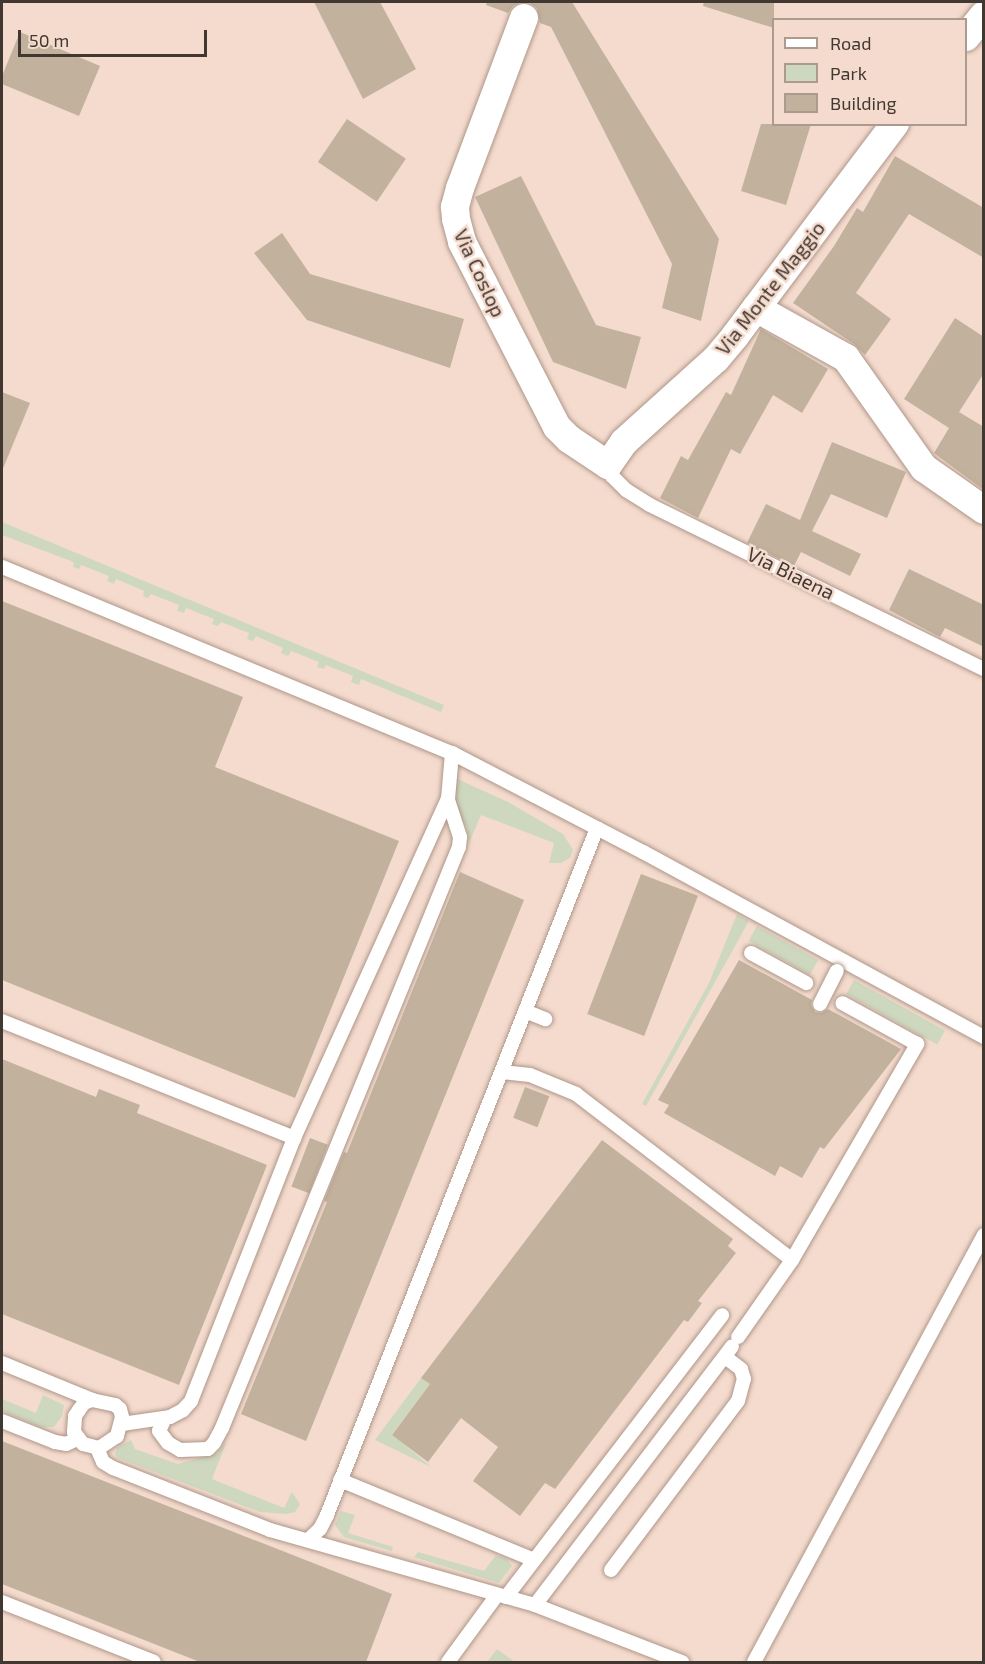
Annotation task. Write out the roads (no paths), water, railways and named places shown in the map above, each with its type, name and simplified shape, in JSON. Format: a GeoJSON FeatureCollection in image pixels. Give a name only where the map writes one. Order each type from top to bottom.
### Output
{"type":"FeatureCollection","features":[{"type":"Feature","properties":{"kind":"street"},"geometry":{"type":"LineString","coordinates":[[967,36],[984,15]]}},
{"type":"Feature","properties":{"kind":"street","name":"Via Coslop"},"geometry":{"type":"LineString","coordinates":[[524,18],[460,188],[455,207],[456,219],[462,242],[557,427],[569,439],[608,465]]}},
{"type":"Feature","properties":{"kind":"street","name":"Via Monte Maggio"},"geometry":{"type":"LineString","coordinates":[[608,465],[624,442],[716,359],[893,126]]}},
{"type":"Feature","properties":{"kind":"street"},"geometry":{"type":"LineString","coordinates":[[756,308],[846,358],[924,468],[984,510]]}},
{"type":"Feature","properties":{"kind":"lane","name":"Via Biaena"},"geometry":{"type":"LineString","coordinates":[[608,465],[612,476],[626,490],[650,505],[984,669]]}},
{"type":"Feature","properties":{"kind":"lane"},"geometry":{"type":"LineString","coordinates":[[2,567],[452,753],[597,828],[840,966],[984,1037]]}},
{"type":"Feature","properties":{"kind":"lane"},"geometry":{"type":"LineString","coordinates":[[122,1424],[165,1418],[183,1410],[197,1387],[294,1138],[448,800],[452,753]]}},
{"type":"Feature","properties":{"kind":"lane"},"geometry":{"type":"LineString","coordinates":[[165,1418],[159,1431],[168,1443],[180,1450],[208,1449],[222,1428],[459,847],[458,827],[448,800]]}},
{"type":"Feature","properties":{"kind":"lane"},"geometry":{"type":"LineString","coordinates":[[308,1540],[320,1529],[597,828]]}},
{"type":"Feature","properties":{"kind":"lane"},"geometry":{"type":"LineString","coordinates":[[751,953],[806,983]]}},
{"type":"Feature","properties":{"kind":"lane"},"geometry":{"type":"LineString","coordinates":[[820,1004],[840,966]]}},
{"type":"Feature","properties":{"kind":"lane"},"geometry":{"type":"LineString","coordinates":[[535,1605],[732,1347],[792,1260],[917,1044],[842,1003]]}},
{"type":"Feature","properties":{"kind":"lane"},"geometry":{"type":"LineString","coordinates":[[525,1011],[545,1019]]}},
{"type":"Feature","properties":{"kind":"lane"},"geometry":{"type":"LineString","coordinates":[[2,1021],[294,1138]]}},
{"type":"Feature","properties":{"kind":"lane"},"geometry":{"type":"LineString","coordinates":[[502,1072],[530,1075],[576,1094],[792,1260]]}},
{"type":"Feature","properties":{"kind":"lane"},"geometry":{"type":"LineString","coordinates":[[754,1662],[984,1235]]}},
{"type":"Feature","properties":{"kind":"lane"},"geometry":{"type":"LineString","coordinates":[[448,1662],[501,1596],[534,1560],[722,1314]]}},
{"type":"Feature","properties":{"kind":"lane"},"geometry":{"type":"LineString","coordinates":[[611,1570],[738,1401],[744,1379],[732,1347]]}},
{"type":"Feature","properties":{"kind":"lane"},"geometry":{"type":"LineString","coordinates":[[2,1363],[92,1400],[107,1402],[120,1409],[122,1424],[112,1442],[97,1448],[83,1444],[74,1432],[75,1416],[84,1403],[92,1400]]}},
{"type":"Feature","properties":{"kind":"lane"},"geometry":{"type":"LineString","coordinates":[[2,1421],[55,1442],[66,1444],[77,1439]]}},
{"type":"Feature","properties":{"kind":"lane"},"geometry":{"type":"LineString","coordinates":[[97,1448],[103,1462],[113,1468],[270,1530],[535,1605],[682,1662]]}},
{"type":"Feature","properties":{"kind":"lane"},"geometry":{"type":"LineString","coordinates":[[339,1480],[534,1560]]}},
{"type":"Feature","properties":{"kind":"lane"},"geometry":{"type":"LineString","coordinates":[[2,1602],[154,1662]]}}]}
